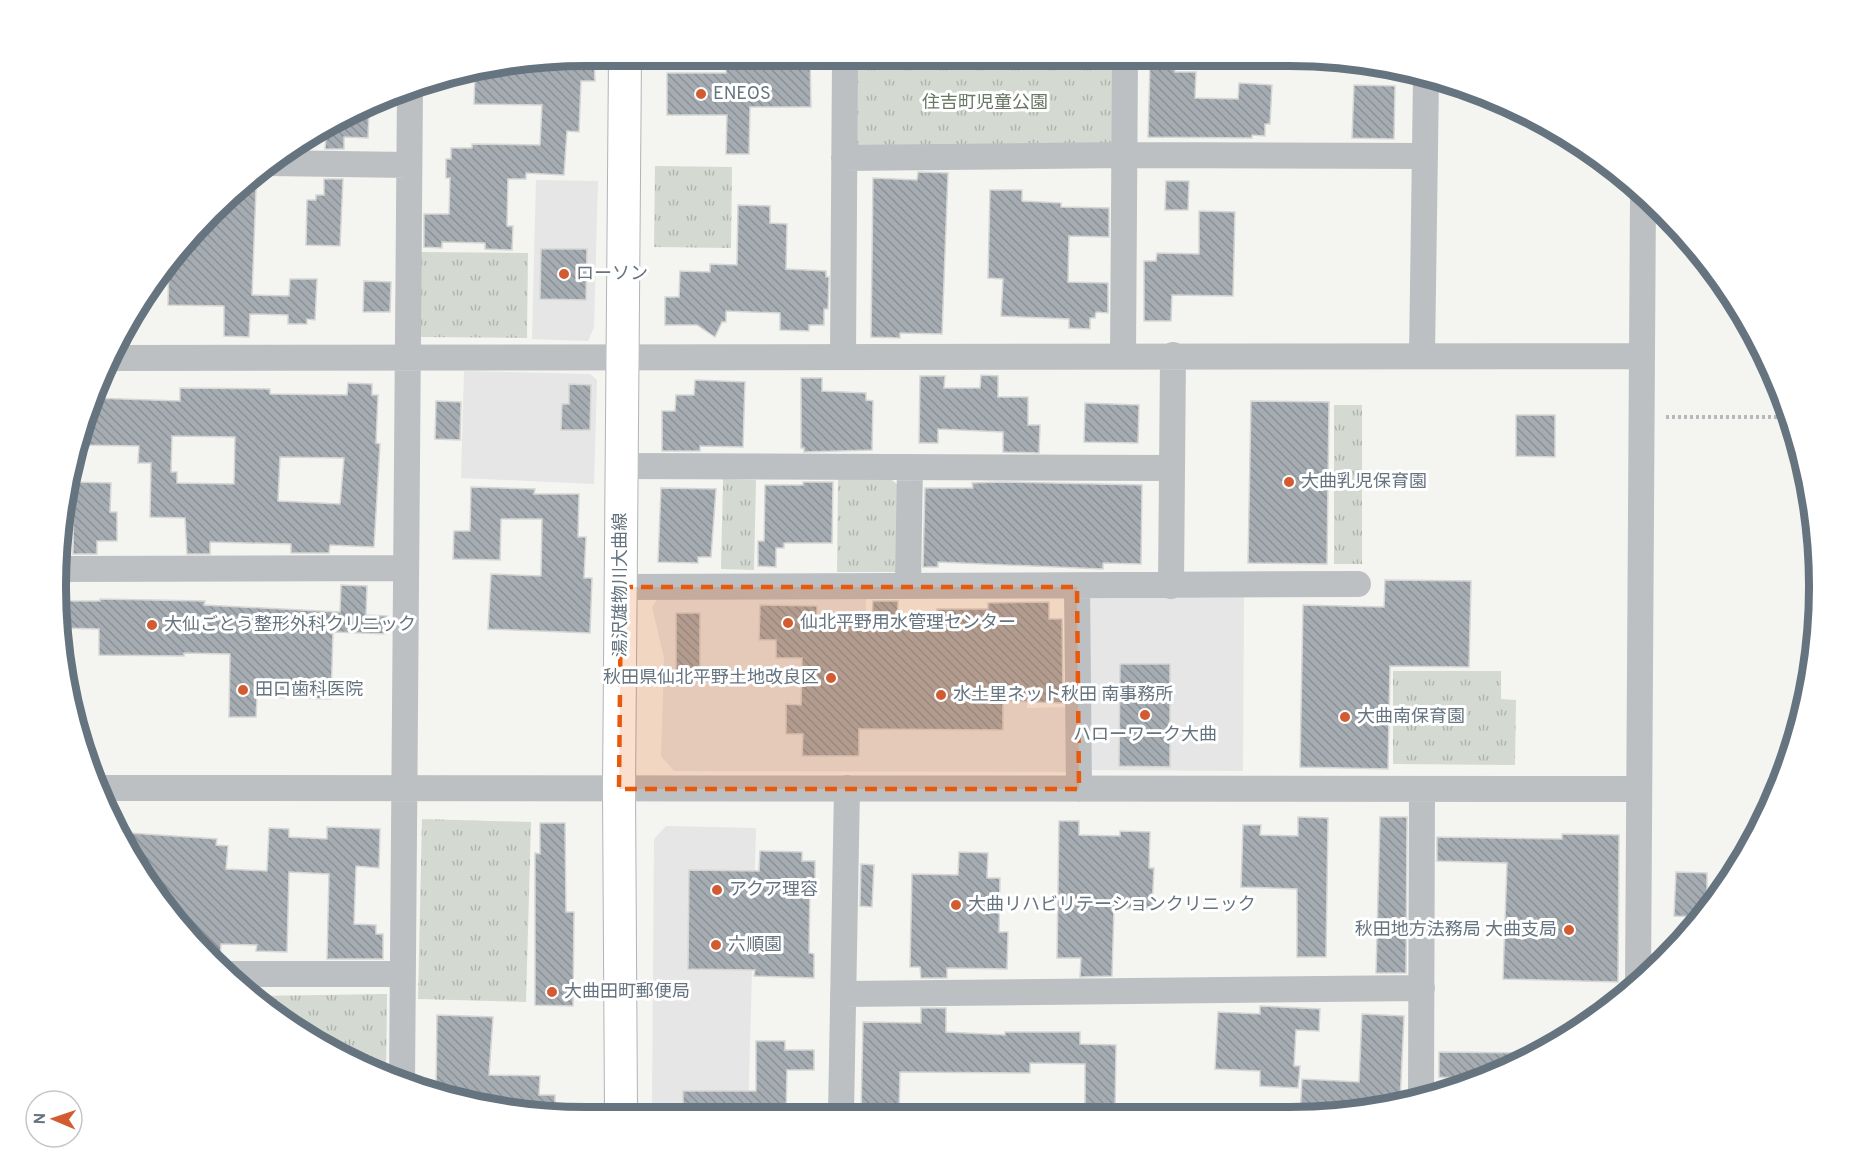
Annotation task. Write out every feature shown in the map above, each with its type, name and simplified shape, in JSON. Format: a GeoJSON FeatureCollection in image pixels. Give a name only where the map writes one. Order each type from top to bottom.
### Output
{"type":"FeatureCollection","features":[{"type":"Feature","properties":{"kind":"main road","name":"湯沢雄物川大曲線"},"geometry":{"type":"LineString","coordinates":[[621,1107],[621,466],[625,66]]}},
{"type":"Feature","properties":{"kind":"street"},"geometry":{"type":"LineString","coordinates":[[843,356],[845,66]]}},
{"type":"Feature","properties":{"kind":"street"},"geometry":{"type":"LineString","coordinates":[[1123,356],[1125,66]]}},
{"type":"Feature","properties":{"kind":"street"},"geometry":{"type":"LineString","coordinates":[[1422,356],[1426,85]]}},
{"type":"Feature","properties":{"kind":"street"},"geometry":{"type":"LineString","coordinates":[[402,1073],[402,786],[410,97]]}},
{"type":"Feature","properties":{"kind":"street"},"geometry":{"type":"LineString","coordinates":[[844,158],[1123,155],[1425,156]]}},
{"type":"Feature","properties":{"kind":"street"},"geometry":{"type":"LineString","coordinates":[[285,163],[409,165]]}},
{"type":"Feature","properties":{"kind":"street"},"geometry":{"type":"LineString","coordinates":[[1638,972],[1643,205]]}},
{"type":"Feature","properties":{"kind":"street"},"geometry":{"type":"LineString","coordinates":[[1170,586],[1173,356]]}},
{"type":"Feature","properties":{"kind":"street"},"geometry":{"type":"LineString","coordinates":[[119,358],[1642,356]]}},
{"type":"Feature","properties":{"kind":"street"},"geometry":{"type":"LineString","coordinates":[[621,466],[1171,468]]}},
{"type":"Feature","properties":{"kind":"street"},"geometry":{"type":"LineString","coordinates":[[908,585],[910,467]]}},
{"type":"Feature","properties":{"kind":"street"},"geometry":{"type":"LineString","coordinates":[[67,569],[405,568]]}},
{"type":"Feature","properties":{"kind":"street"},"geometry":{"type":"LineString","coordinates":[[621,587],[908,585],[1077,587],[1358,584]]}},
{"type":"Feature","properties":{"kind":"street"},"geometry":{"type":"LineString","coordinates":[[1077,587],[1079,789]]}},
{"type":"Feature","properties":{"kind":"street"},"geometry":{"type":"LineString","coordinates":[[107,788],[402,786],[620,789],[1639,789]]}},
{"type":"Feature","properties":{"kind":"street"},"geometry":{"type":"LineString","coordinates":[[841,1107],[847,788]]}},
{"type":"Feature","properties":{"kind":"street"},"geometry":{"type":"LineString","coordinates":[[1421,1089],[1422,789]]}},
{"type":"Feature","properties":{"kind":"street"},"geometry":{"type":"LineString","coordinates":[[239,974],[402,974]]}},
{"type":"Feature","properties":{"kind":"street"},"geometry":{"type":"LineString","coordinates":[[843,994],[1422,988]]}},
{"type":"Feature","properties":{"kind":"path"},"geometry":{"type":"LineString","coordinates":[[1641,417],[1780,417]]}},
{"type":"Feature","properties":{"kind":"highlighted area"},"geometry":{"type":"Polygon","coordinates":[[[621,587],[1077,587],[1079,789],[619,789],[621,587]]]}},
{"type":"Feature","properties":{"kind":"shaded area"},"geometry":{"type":"Polygon","coordinates":[[[536,180],[598,181],[594,327],[588,341],[532,339],[536,180]]]}},
{"type":"Feature","properties":{"kind":"shaded area"},"geometry":{"type":"Polygon","coordinates":[[[464,371],[590,374],[597,380],[594,484],[461,478],[464,371]]]}},
{"type":"Feature","properties":{"kind":"shaded area"},"geometry":{"type":"Polygon","coordinates":[[[661,594],[866,598],[865,667],[1028,669],[1027,708],[1071,707],[1069,772],[674,771],[661,756],[664,658],[652,607],[661,594]]]}},
{"type":"Feature","properties":{"kind":"shaded area"},"geometry":{"type":"Polygon","coordinates":[[[1087,597],[1244,597],[1243,771],[1086,770],[1087,597]]]}},
{"type":"Feature","properties":{"kind":"shaded area"},"geometry":{"type":"Polygon","coordinates":[[[666,826],[756,828],[748,1107],[652,1107],[654,839],[666,826]]]}},
{"type":"Feature","properties":{"kind":"green space","name":"住吉町児童公園"},"geometry":{"type":"Polygon","coordinates":[[[854,66],[1116,66],[1115,149],[853,146],[854,66]]]}},
{"type":"Feature","properties":{"kind":"green space"},"geometry":{"type":"Polygon","coordinates":[[[655,166],[732,167],[731,248],[654,247],[655,166]]]}},
{"type":"Feature","properties":{"kind":"green space"},"geometry":{"type":"Polygon","coordinates":[[[420,252],[528,253],[527,338],[419,337],[420,252]]]}},
{"type":"Feature","properties":{"kind":"green space"},"geometry":{"type":"Polygon","coordinates":[[[1334,405],[1362,405],[1362,564],[1334,564],[1334,405]]]}},
{"type":"Feature","properties":{"kind":"green space"},"geometry":{"type":"Polygon","coordinates":[[[723,479],[756,480],[754,570],[721,569],[723,479]]]}},
{"type":"Feature","properties":{"kind":"green space"},"geometry":{"type":"Polygon","coordinates":[[[838,479],[892,480],[898,485],[896,572],[837,572],[838,479]]]}},
{"type":"Feature","properties":{"kind":"green space"},"geometry":{"type":"Polygon","coordinates":[[[1393,671],[1501,671],[1501,699],[1516,700],[1515,765],[1393,764],[1393,671]]]}},
{"type":"Feature","properties":{"kind":"green space"},"geometry":{"type":"Polygon","coordinates":[[[422,819],[531,822],[526,1002],[418,999],[422,819]]]}},
{"type":"Feature","properties":{"kind":"green space"},"geometry":{"type":"Polygon","coordinates":[[[387,994],[386,1067],[326,1037],[266,996],[387,994]]]}},
{"type":"Feature","properties":{"kind":"building"},"geometry":{"type":"Polygon","coordinates":[[[594,66],[595,81],[581,81],[579,132],[567,131],[564,175],[526,173],[526,179],[508,179],[507,226],[513,226],[512,250],[485,249],[485,243],[442,242],[442,248],[424,247],[424,214],[449,214],[450,178],[446,178],[446,159],[451,159],[451,148],[472,148],[472,144],[540,145],[542,105],[474,104],[475,78],[519,70],[594,66]]]}},
{"type":"Feature","properties":{"kind":"building"},"geometry":{"type":"Polygon","coordinates":[[[726,66],[810,66],[811,107],[750,107],[749,154],[726,154],[727,115],[667,115],[667,73],[726,73],[726,66]]]}},
{"type":"Feature","properties":{"kind":"building"},"geometry":{"type":"Polygon","coordinates":[[[1150,66],[1174,66],[1175,72],[1196,72],[1195,98],[1238,99],[1239,83],[1272,85],[1270,124],[1265,124],[1265,136],[1252,135],[1252,138],[1148,137],[1150,66]]]}},
{"type":"Feature","properties":{"kind":"building"},"geometry":{"type":"Polygon","coordinates":[[[1354,85],[1395,86],[1394,139],[1352,138],[1354,85]]]}},
{"type":"Feature","properties":{"kind":"building"},"geometry":{"type":"Polygon","coordinates":[[[369,114],[368,138],[344,137],[344,149],[325,149],[326,137],[369,114]]]}},
{"type":"Feature","properties":{"kind":"building"},"geometry":{"type":"Polygon","coordinates":[[[918,172],[948,173],[942,334],[900,333],[900,338],[871,337],[873,178],[917,180],[918,172]]]}},
{"type":"Feature","properties":{"kind":"building"},"geometry":{"type":"Polygon","coordinates":[[[324,179],[343,179],[340,246],[306,245],[307,200],[316,200],[316,195],[324,195],[324,179]]]}},
{"type":"Feature","properties":{"kind":"building"},"geometry":{"type":"Polygon","coordinates":[[[1166,181],[1189,181],[1188,210],[1165,210],[1166,181]]]}},
{"type":"Feature","properties":{"kind":"building"},"geometry":{"type":"Polygon","coordinates":[[[251,189],[256,189],[252,295],[289,296],[290,279],[317,279],[315,320],[307,319],[307,324],[288,324],[288,315],[250,314],[249,337],[224,336],[224,306],[168,305],[169,277],[218,218],[251,189]]]}},
{"type":"Feature","properties":{"kind":"building"},"geometry":{"type":"Polygon","coordinates":[[[990,190],[1022,190],[1022,201],[1061,203],[1061,207],[1109,208],[1109,237],[1069,236],[1068,282],[1108,283],[1108,313],[1096,312],[1095,318],[1090,318],[1090,329],[1069,328],[1069,319],[1001,316],[1003,279],[988,278],[990,190]]]}},
{"type":"Feature","properties":{"kind":"building"},"geometry":{"type":"Polygon","coordinates":[[[738,205],[770,206],[770,223],[787,224],[786,269],[826,271],[826,277],[829,277],[828,309],[824,309],[824,325],[809,325],[809,331],[780,330],[780,313],[726,311],[726,322],[722,322],[715,337],[697,325],[665,325],[665,297],[679,297],[680,271],[710,272],[710,264],[737,265],[738,205]]]}},
{"type":"Feature","properties":{"kind":"building"},"geometry":{"type":"Polygon","coordinates":[[[1199,211],[1235,212],[1233,296],[1172,295],[1171,321],[1144,321],[1144,261],[1156,261],[1157,253],[1199,254],[1199,211]]]}},
{"type":"Feature","properties":{"kind":"building","name":"ローソン"},"geometry":{"type":"Polygon","coordinates":[[[541,249],[587,249],[586,300],[540,299],[541,249]]]}},
{"type":"Feature","properties":{"kind":"building"},"geometry":{"type":"Polygon","coordinates":[[[364,281],[391,282],[390,312],[363,312],[364,281]]]}},
{"type":"Feature","properties":{"kind":"building"},"geometry":{"type":"Polygon","coordinates":[[[981,375],[998,376],[998,397],[1028,397],[1028,425],[1040,425],[1039,453],[1003,452],[1003,432],[938,429],[938,443],[919,443],[920,376],[945,376],[944,388],[980,388],[981,375]]]}},
{"type":"Feature","properties":{"kind":"building"},"geometry":{"type":"Polygon","coordinates":[[[801,378],[822,378],[822,391],[866,393],[866,400],[873,401],[872,450],[804,452],[804,448],[801,448],[801,378]]]}},
{"type":"Feature","properties":{"kind":"building"},"geometry":{"type":"Polygon","coordinates":[[[695,380],[745,382],[743,447],[700,446],[700,451],[662,451],[662,411],[675,411],[676,395],[694,395],[695,380]]]}},
{"type":"Feature","properties":{"kind":"building"},"geometry":{"type":"Polygon","coordinates":[[[348,383],[372,384],[372,395],[378,395],[376,443],[380,444],[374,547],[330,545],[329,553],[291,553],[291,544],[210,542],[210,554],[187,554],[185,518],[150,517],[151,463],[138,463],[139,446],[86,445],[102,398],[180,401],[180,388],[270,389],[270,394],[347,395],[348,383]],[[172,436],[171,472],[177,472],[177,483],[234,484],[235,437],[172,436]],[[280,457],[278,501],[340,504],[344,458],[280,457]]]}},
{"type":"Feature","properties":{"kind":"building"},"geometry":{"type":"Polygon","coordinates":[[[569,384],[591,385],[590,430],[561,430],[562,404],[569,404],[569,384]]]}},
{"type":"Feature","properties":{"kind":"building"},"geometry":{"type":"Polygon","coordinates":[[[436,401],[461,402],[460,440],[435,439],[436,401]]]}},
{"type":"Feature","properties":{"kind":"building","name":"大曲乳児保育園"},"geometry":{"type":"Polygon","coordinates":[[[1251,401],[1329,402],[1327,564],[1248,563],[1251,401]]]}},
{"type":"Feature","properties":{"kind":"building"},"geometry":{"type":"Polygon","coordinates":[[[1085,403],[1139,405],[1138,443],[1084,442],[1085,403]]]}},
{"type":"Feature","properties":{"kind":"building"},"geometry":{"type":"Polygon","coordinates":[[[1516,415],[1555,415],[1555,457],[1516,456],[1516,415]]]}},
{"type":"Feature","properties":{"kind":"building"},"geometry":{"type":"Polygon","coordinates":[[[77,482],[111,483],[110,512],[117,512],[117,541],[97,541],[97,554],[73,554],[74,498],[77,482]]]}},
{"type":"Feature","properties":{"kind":"building"},"geometry":{"type":"Polygon","coordinates":[[[803,482],[833,482],[832,543],[784,543],[784,548],[776,548],[776,567],[758,566],[758,541],[764,541],[765,485],[803,485],[803,482]]]}},
{"type":"Feature","properties":{"kind":"building"},"geometry":{"type":"Polygon","coordinates":[[[972,483],[1142,485],[1141,564],[1103,563],[1103,569],[938,562],[938,567],[923,567],[925,488],[973,488],[972,483]]]}},
{"type":"Feature","properties":{"kind":"building"},"geometry":{"type":"Polygon","coordinates":[[[471,487],[535,489],[534,494],[579,494],[578,537],[586,537],[584,578],[592,578],[590,633],[488,629],[491,574],[541,576],[542,519],[501,519],[500,560],[453,559],[454,531],[470,531],[471,487]]]}},
{"type":"Feature","properties":{"kind":"building"},"geometry":{"type":"Polygon","coordinates":[[[661,488],[716,489],[711,557],[698,557],[698,563],[658,562],[661,488]]]}},
{"type":"Feature","properties":{"kind":"building","name":"大曲南保育園"},"geometry":{"type":"Polygon","coordinates":[[[1385,580],[1471,581],[1469,667],[1390,666],[1388,769],[1300,767],[1303,605],[1384,607],[1385,580]]]}},
{"type":"Feature","properties":{"kind":"building"},"geometry":{"type":"Polygon","coordinates":[[[341,585],[367,586],[366,615],[387,616],[387,634],[333,632],[331,699],[257,697],[256,717],[229,717],[230,654],[99,655],[99,629],[68,628],[66,601],[100,601],[100,599],[205,601],[204,605],[340,612],[341,585]]]}},
{"type":"Feature","properties":{"kind":"building"},"geometry":{"type":"Polygon","coordinates":[[[873,601],[898,601],[897,628],[936,629],[937,609],[988,609],[988,603],[1049,602],[1049,619],[1062,619],[1063,703],[1003,701],[1003,730],[859,729],[859,756],[802,756],[803,734],[786,734],[786,704],[801,705],[802,658],[776,658],[776,640],[759,640],[760,605],[817,606],[817,620],[872,622],[873,601]]]}},
{"type":"Feature","properties":{"kind":"building"},"geometry":{"type":"Polygon","coordinates":[[[676,613],[700,613],[700,671],[676,671],[676,613]]]}},
{"type":"Feature","properties":{"kind":"building","name":"ハローワーク大曲"},"geometry":{"type":"Polygon","coordinates":[[[1120,664],[1170,664],[1170,767],[1119,766],[1120,664]]]}},
{"type":"Feature","properties":{"kind":"building"},"geometry":{"type":"Polygon","coordinates":[[[1298,817],[1328,818],[1326,957],[1297,957],[1297,889],[1241,887],[1243,825],[1261,825],[1260,835],[1298,836],[1298,817]]]}},
{"type":"Feature","properties":{"kind":"building"},"geometry":{"type":"Polygon","coordinates":[[[1380,817],[1407,817],[1406,973],[1376,973],[1380,817]]]}},
{"type":"Feature","properties":{"kind":"building"},"geometry":{"type":"Polygon","coordinates":[[[1059,821],[1079,821],[1079,835],[1120,836],[1120,831],[1150,832],[1149,868],[1154,868],[1152,909],[1114,908],[1112,976],[1080,977],[1081,958],[1057,958],[1059,821]]]}},
{"type":"Feature","properties":{"kind":"building"},"geometry":{"type":"Polygon","coordinates":[[[540,823],[565,823],[566,912],[574,912],[573,1006],[535,1005],[535,853],[540,854],[540,823]]]}},
{"type":"Feature","properties":{"kind":"building"},"geometry":{"type":"Polygon","coordinates":[[[327,827],[380,829],[379,868],[356,866],[354,924],[376,925],[376,934],[383,934],[383,959],[327,959],[329,874],[289,872],[287,952],[256,951],[257,945],[221,944],[220,957],[174,903],[154,876],[130,835],[130,833],[217,839],[216,845],[228,846],[226,869],[267,871],[269,828],[289,829],[289,837],[327,839],[327,827]]]}},
{"type":"Feature","properties":{"kind":"building"},"geometry":{"type":"Polygon","coordinates":[[[1562,834],[1619,835],[1618,982],[1503,979],[1507,863],[1437,861],[1437,837],[1562,839],[1562,834]]]}},
{"type":"Feature","properties":{"kind":"building"},"geometry":{"type":"Polygon","coordinates":[[[760,851],[802,852],[802,861],[815,861],[815,885],[810,885],[809,953],[814,954],[814,978],[754,976],[755,970],[688,969],[689,870],[759,871],[760,851]]]}},
{"type":"Feature","properties":{"kind":"building","name":"大曲リハビリテーションクリニック"},"geometry":{"type":"Polygon","coordinates":[[[959,852],[988,853],[987,878],[1000,878],[999,932],[1008,932],[1007,969],[947,968],[947,978],[921,978],[920,967],[910,967],[912,874],[958,875],[959,852]]]}},
{"type":"Feature","properties":{"kind":"building"},"geometry":{"type":"Polygon","coordinates":[[[861,864],[874,865],[872,907],[860,906],[861,864]]]}},
{"type":"Feature","properties":{"kind":"building"},"geometry":{"type":"Polygon","coordinates":[[[1676,872],[1707,873],[1707,895],[1701,903],[1690,917],[1674,916],[1676,872]]]}},
{"type":"Feature","properties":{"kind":"building"},"geometry":{"type":"Polygon","coordinates":[[[1260,1006],[1320,1009],[1319,1031],[1296,1030],[1294,1066],[1300,1066],[1298,1088],[1260,1086],[1260,1071],[1215,1069],[1218,1012],[1260,1014],[1260,1006]]]}},
{"type":"Feature","properties":{"kind":"building"},"geometry":{"type":"Polygon","coordinates":[[[921,1008],[946,1008],[946,1032],[1005,1035],[1005,1032],[1080,1032],[1080,1044],[1116,1045],[1115,1107],[1085,1107],[1085,1064],[1030,1063],[1030,1073],[900,1072],[899,1107],[861,1107],[863,1022],[921,1023],[921,1008]]]}},
{"type":"Feature","properties":{"kind":"building"},"geometry":{"type":"Polygon","coordinates":[[[1362,1014],[1404,1016],[1400,1094],[1367,1101],[1347,1100],[1347,1104],[1301,1107],[1302,1079],[1359,1082],[1362,1014]]]}},
{"type":"Feature","properties":{"kind":"building"},"geometry":{"type":"Polygon","coordinates":[[[437,1015],[493,1017],[489,1075],[540,1076],[539,1095],[555,1095],[555,1106],[485,1097],[436,1084],[437,1015]]]}},
{"type":"Feature","properties":{"kind":"building"},"geometry":{"type":"Polygon","coordinates":[[[756,1041],[785,1041],[785,1050],[814,1050],[814,1070],[787,1070],[786,1107],[683,1107],[683,1091],[756,1091],[756,1041]]]}},
{"type":"Feature","properties":{"kind":"building"},"geometry":{"type":"Polygon","coordinates":[[[1439,1052],[1519,1053],[1457,1079],[1439,1077],[1439,1052]]]}},
{"type":"Feature","properties":{"kind":"place","name":"ENEOS"},"geometry":{"type":"Point","coordinates":[701,94]}},
{"type":"Feature","properties":{"kind":"place","name":"ローソン"},"geometry":{"type":"Point","coordinates":[564,274]}},
{"type":"Feature","properties":{"kind":"place","name":"大曲乳児保育園"},"geometry":{"type":"Point","coordinates":[1289,482]}},
{"type":"Feature","properties":{"kind":"place","name":"仙北平野用水管理センター"},"geometry":{"type":"Point","coordinates":[788,623]}},
{"type":"Feature","properties":{"kind":"place","name":"大仙ごとう整形外科クリニック"},"geometry":{"type":"Point","coordinates":[152,625]}},
{"type":"Feature","properties":{"kind":"place","name":"秋田県仙北平野土地改良区"},"geometry":{"type":"Point","coordinates":[831,678]}},
{"type":"Feature","properties":{"kind":"place","name":"田口歯科医院"},"geometry":{"type":"Point","coordinates":[243,690]}},
{"type":"Feature","properties":{"kind":"place","name":"水土里ネット秋田 南事務所"},"geometry":{"type":"Point","coordinates":[941,695]}},
{"type":"Feature","properties":{"kind":"place","name":"ハローワーク大曲"},"geometry":{"type":"Point","coordinates":[1145,715]}},
{"type":"Feature","properties":{"kind":"place","name":"大曲南保育園"},"geometry":{"type":"Point","coordinates":[1345,717]}},
{"type":"Feature","properties":{"kind":"place","name":"アクア理容"},"geometry":{"type":"Point","coordinates":[717,890]}},
{"type":"Feature","properties":{"kind":"place","name":"大曲リハビリテーションクリニック"},"geometry":{"type":"Point","coordinates":[956,905]}},
{"type":"Feature","properties":{"kind":"place","name":"秋田地方法務局 大曲支局"},"geometry":{"type":"Point","coordinates":[1569,930]}},
{"type":"Feature","properties":{"kind":"place","name":"六順園"},"geometry":{"type":"Point","coordinates":[716,945]}},
{"type":"Feature","properties":{"kind":"place","name":"大曲田町郵便局"},"geometry":{"type":"Point","coordinates":[552,992]}}]}
